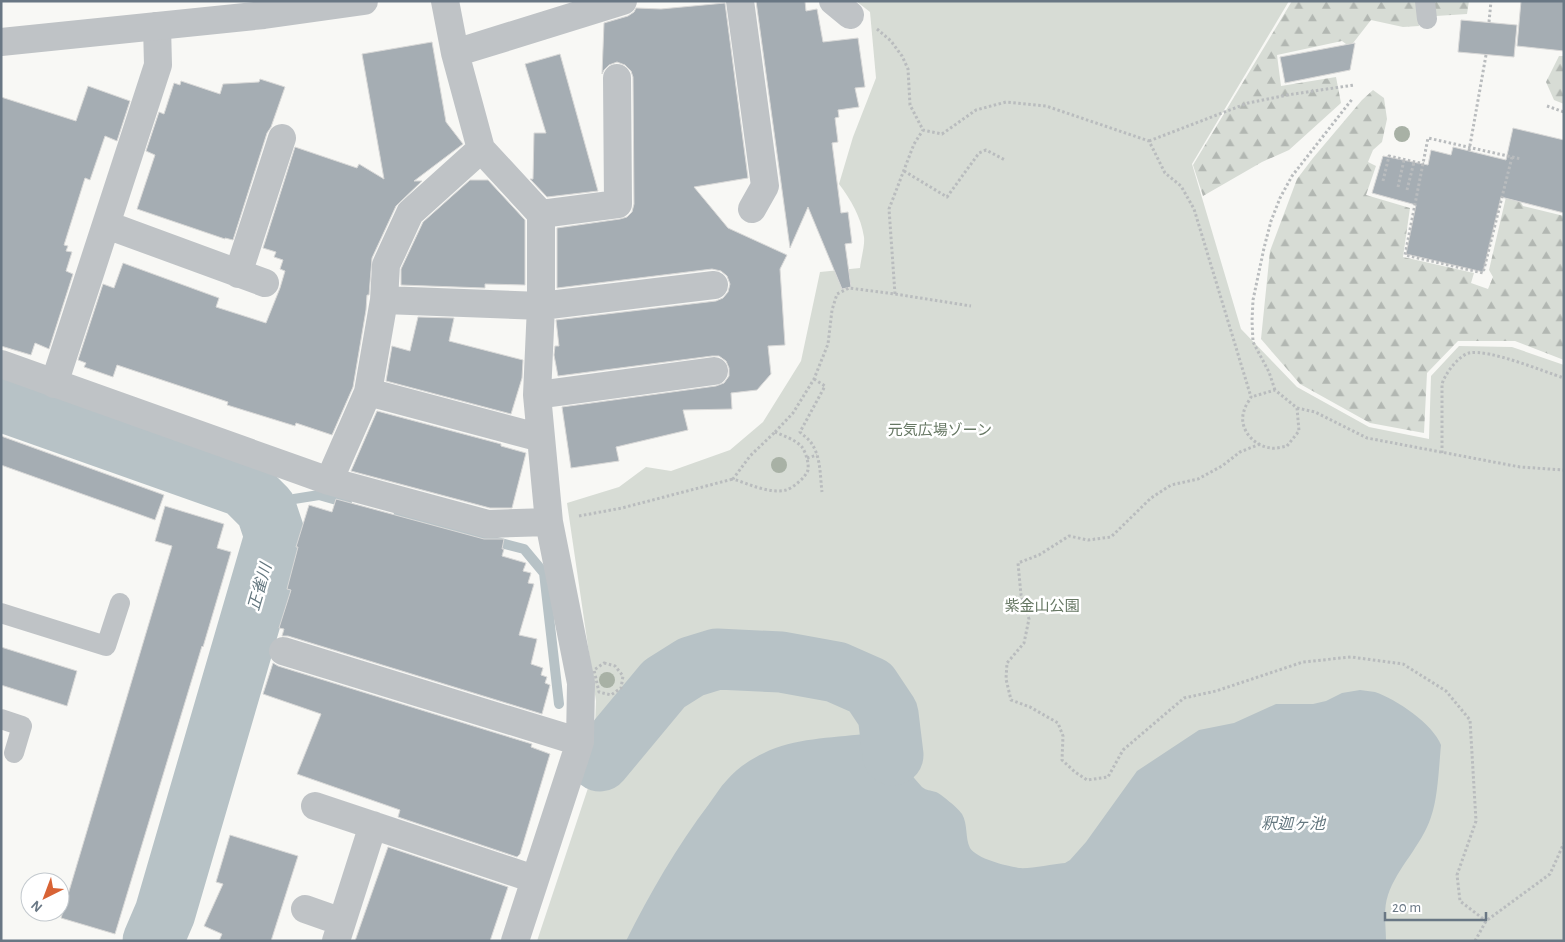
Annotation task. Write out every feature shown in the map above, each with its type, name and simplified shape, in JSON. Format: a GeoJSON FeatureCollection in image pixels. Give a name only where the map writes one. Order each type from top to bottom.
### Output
{"type":"FeatureCollection","features":[{"type":"Feature","properties":{"kind":"street"},"geometry":{"type":"LineString","coordinates":[[1,42],[157,26],[267,8],[364,1]]}},
{"type":"Feature","properties":{"kind":"street"},"geometry":{"type":"LineString","coordinates":[[445,1],[455,53],[480,149],[541,214],[542,306],[537,395],[549,522],[581,683],[580,742],[515,941]]}},
{"type":"Feature","properties":{"kind":"street"},"geometry":{"type":"LineString","coordinates":[[455,53],[623,1]]}},
{"type":"Feature","properties":{"kind":"street"},"geometry":{"type":"LineString","coordinates":[[740,1],[765,186],[752,209]]}},
{"type":"Feature","properties":{"kind":"street"},"geometry":{"type":"LineString","coordinates":[[54,384],[158,65],[157,26]]}},
{"type":"Feature","properties":{"kind":"street"},"geometry":{"type":"LineString","coordinates":[[541,214],[618,204],[617,78]]}},
{"type":"Feature","properties":{"kind":"street"},"geometry":{"type":"LineString","coordinates":[[238,274],[282,138]]}},
{"type":"Feature","properties":{"kind":"street"},"geometry":{"type":"LineString","coordinates":[[329,481],[368,392],[384,300],[386,265],[410,213],[480,149]]}},
{"type":"Feature","properties":{"kind":"street"},"geometry":{"type":"LineString","coordinates":[[107,225],[265,283]]}},
{"type":"Feature","properties":{"kind":"street"},"geometry":{"type":"LineString","coordinates":[[384,300],[542,306],[714,285]]}},
{"type":"Feature","properties":{"kind":"street"},"geometry":{"type":"LineString","coordinates":[[1,364],[329,481],[488,524],[549,522]]}},
{"type":"Feature","properties":{"kind":"street"},"geometry":{"type":"LineString","coordinates":[[537,395],[714,371]]}},
{"type":"Feature","properties":{"kind":"street"},"geometry":{"type":"LineString","coordinates":[[368,392],[541,438]]}},
{"type":"Feature","properties":{"kind":"street"},"geometry":{"type":"LineString","coordinates":[[283,652],[580,742]]}},
{"type":"Feature","properties":{"kind":"street"},"geometry":{"type":"LineString","coordinates":[[315,806],[534,879]]}},
{"type":"Feature","properties":{"kind":"street"},"geometry":{"type":"LineString","coordinates":[[305,909],[339,931],[373,825]]}},
{"type":"Feature","properties":{"kind":"lane"},"geometry":{"type":"LineString","coordinates":[[1,613],[106,646],[120,603]]}},
{"type":"Feature","properties":{"kind":"lane"},"geometry":{"type":"LineString","coordinates":[[1,719],[22,726],[14,753]]}},
{"type":"Feature","properties":{"kind":"path"},"geometry":{"type":"LineString","coordinates":[[1489,22],[1491,1]]}},
{"type":"Feature","properties":{"kind":"path"},"geometry":{"type":"LineString","coordinates":[[842,8],[865,17],[891,41],[902,56],[908,69],[910,105],[923,130]]}},
{"type":"Feature","properties":{"kind":"path"},"geometry":{"type":"LineString","coordinates":[[1469,149],[1486,55]]}},
{"type":"Feature","properties":{"kind":"path"},"geometry":{"type":"LineString","coordinates":[[923,130],[942,134],[976,110],[1006,102],[1046,106],[1149,142],[1248,103],[1354,85]]}},
{"type":"Feature","properties":{"kind":"path"},"geometry":{"type":"LineString","coordinates":[[1353,98],[1292,176],[1280,198],[1264,248],[1253,300],[1253,342],[1269,372],[1275,390],[1297,408],[1315,412],[1367,438],[1520,467],[1564,470]]}},
{"type":"Feature","properties":{"kind":"path"},"geometry":{"type":"LineString","coordinates":[[1547,106],[1564,112]]}},
{"type":"Feature","properties":{"kind":"path"},"geometry":{"type":"LineString","coordinates":[[895,294],[889,209],[914,144],[923,130]]}},
{"type":"Feature","properties":{"kind":"path"},"geometry":{"type":"LineString","coordinates":[[1512,157],[1483,273],[1404,255],[1428,138],[1469,149],[1520,158]]}},
{"type":"Feature","properties":{"kind":"path"},"geometry":{"type":"LineString","coordinates":[[1149,142],[1165,173],[1181,186],[1194,209],[1251,397],[1243,412],[1244,429],[1254,441],[1260,444],[1271,448],[1287,446],[1299,430],[1297,408]]}},
{"type":"Feature","properties":{"kind":"path"},"geometry":{"type":"LineString","coordinates":[[904,172],[947,197],[979,153],[986,150],[1005,160]]}},
{"type":"Feature","properties":{"kind":"path"},"geometry":{"type":"LineString","coordinates":[[1383,181],[1390,156],[1424,164]]}},
{"type":"Feature","properties":{"kind":"path"},"geometry":{"type":"LineString","coordinates":[[1398,187],[1404,160]]}},
{"type":"Feature","properties":{"kind":"path"},"geometry":{"type":"LineString","coordinates":[[1407,190],[1414,162]]}},
{"type":"Feature","properties":{"kind":"path"},"geometry":{"type":"LineString","coordinates":[[733,479],[750,456],[793,413],[814,379],[828,344],[832,310],[837,294],[849,288],[971,306]]}},
{"type":"Feature","properties":{"kind":"path"},"geometry":{"type":"LineString","coordinates":[[1442,453],[1442,384],[1444,375],[1462,357],[1470,353],[1491,354],[1564,378]]}},
{"type":"Feature","properties":{"kind":"path"},"geometry":{"type":"LineString","coordinates":[[814,379],[825,386],[800,432],[812,443],[817,455],[820,465],[822,492]]}},
{"type":"Feature","properties":{"kind":"path"},"geometry":{"type":"LineString","coordinates":[[1251,397],[1275,390]]}},
{"type":"Feature","properties":{"kind":"path"},"geometry":{"type":"LineString","coordinates":[[549,522],[622,508],[733,479],[772,491],[787,490],[800,481],[808,470],[807,458],[802,447],[791,439],[775,432]]}},
{"type":"Feature","properties":{"kind":"path"},"geometry":{"type":"LineString","coordinates":[[1260,444],[1240,452],[1222,466],[1198,479],[1171,485],[1151,498],[1111,537],[1088,540],[1069,536],[1038,555],[1018,563],[1021,595],[1029,619],[1024,643],[1007,663],[1006,679],[1011,700],[1030,707],[1058,723],[1063,736],[1062,760],[1087,780],[1108,777],[1123,750],[1184,698],[1216,691],[1303,662],[1351,657],[1403,664],[1446,691],[1470,720],[1476,822],[1457,875],[1460,901],[1486,921]]}},
{"type":"Feature","properties":{"kind":"path"},"geometry":{"type":"LineString","coordinates":[[807,458],[817,455]]}},
{"type":"Feature","properties":{"kind":"path"},"geometry":{"type":"LineString","coordinates":[[1475,941],[1486,921],[1550,874],[1564,843]]}},
{"type":"Feature","properties":{"kind":"green space","name":"紫金山公園"},"geometry":{"type":"Polygon","coordinates":[[[856,1],[1289,1],[1192,164],[1241,329],[1297,387],[1369,427],[1429,439],[1431,376],[1459,346],[1512,347],[1564,365],[1564,941],[537,941],[593,773],[596,701],[567,503],[619,487],[646,467],[671,471],[730,450],[763,422],[801,361],[820,272],[860,268],[864,244],[863,230],[855,209],[839,184],[853,137],[876,78],[870,12],[856,1]]]}},
{"type":"Feature","properties":{"kind":"green space"},"geometry":{"type":"Polygon","coordinates":[[[1292,1],[1416,1],[1419,26],[1403,27],[1371,20],[1350,47],[1342,41],[1277,55],[1281,86],[1336,77],[1341,103],[1289,150],[1262,162],[1203,196],[1193,165],[1292,1]]]}},
{"type":"Feature","properties":{"kind":"green space"},"geometry":{"type":"Polygon","coordinates":[[[1434,1],[1469,1],[1467,14],[1436,16],[1434,1]]]}},
{"type":"Feature","properties":{"kind":"green space"},"geometry":{"type":"Polygon","coordinates":[[[1559,56],[1564,56],[1564,104],[1554,100],[1546,82],[1559,56]]]}},
{"type":"Feature","properties":{"kind":"green space"},"geometry":{"type":"Polygon","coordinates":[[[1373,90],[1384,98],[1387,119],[1382,142],[1373,150],[1368,162],[1376,166],[1366,195],[1410,208],[1403,257],[1474,273],[1471,283],[1488,289],[1493,277],[1489,270],[1506,197],[1515,193],[1523,206],[1564,216],[1564,360],[1515,341],[1458,341],[1427,373],[1424,433],[1370,423],[1300,384],[1261,339],[1270,251],[1297,179],[1362,100],[1373,90]]]}},
{"type":"Feature","properties":{"kind":"water","name":"釈迦ヶ池"},"geometry":{"type":"Polygon","coordinates":[[[1360,690],[1384,695],[1403,706],[1430,729],[1441,745],[1437,791],[1431,817],[1422,837],[1397,875],[1386,900],[1386,941],[626,941],[675,853],[722,786],[744,765],[759,755],[776,748],[800,741],[864,734],[888,750],[922,787],[938,793],[960,812],[965,822],[968,844],[974,852],[985,859],[1000,864],[1029,868],[1065,863],[1070,860],[1086,842],[1137,771],[1199,730],[1234,723],[1276,704],[1313,704],[1326,701],[1342,693],[1360,690]]]}},
{"type":"Feature","properties":{"kind":"building"},"geometry":{"type":"Polygon","coordinates":[[[756,1],[805,1],[806,11],[817,9],[823,42],[858,38],[865,87],[855,88],[859,107],[838,110],[839,117],[835,118],[838,142],[832,143],[841,213],[848,212],[852,243],[845,244],[851,287],[842,289],[808,207],[790,248],[756,1]]]}},
{"type":"Feature","properties":{"kind":"building"},"geometry":{"type":"Polygon","coordinates":[[[1521,1],[1564,1],[1564,51],[1517,46],[1521,1]]]}},
{"type":"Feature","properties":{"kind":"building"},"geometry":{"type":"Polygon","coordinates":[[[725,3],[748,178],[694,187],[728,228],[787,255],[780,269],[785,345],[768,346],[771,374],[757,390],[731,393],[732,409],[683,410],[688,430],[616,447],[619,461],[571,468],[562,407],[716,386],[724,383],[729,376],[729,368],[726,361],[719,356],[712,356],[558,376],[554,355],[555,346],[559,346],[556,320],[716,301],[723,298],[728,292],[730,284],[727,276],[721,271],[712,269],[557,288],[557,228],[627,217],[632,212],[634,204],[633,77],[631,71],[625,65],[617,62],[609,65],[602,74],[604,23],[628,16],[636,8],[661,9],[725,3]]]}},
{"type":"Feature","properties":{"kind":"building"},"geometry":{"type":"Polygon","coordinates":[[[1461,20],[1517,25],[1514,57],[1458,52],[1461,20]]]}},
{"type":"Feature","properties":{"kind":"building"},"geometry":{"type":"Polygon","coordinates":[[[432,42],[446,122],[463,144],[414,181],[422,181],[396,206],[372,258],[369,295],[367,295],[353,387],[332,435],[296,423],[295,426],[227,405],[228,402],[117,365],[113,377],[84,367],[86,363],[78,360],[103,284],[114,288],[123,263],[219,298],[216,307],[266,323],[285,271],[280,269],[283,260],[274,257],[276,252],[263,248],[295,147],[357,168],[359,164],[384,179],[362,54],[432,42]]]}},
{"type":"Feature","properties":{"kind":"building"},"geometry":{"type":"Polygon","coordinates":[[[1355,43],[1350,70],[1285,83],[1280,57],[1355,43]]]}},
{"type":"Feature","properties":{"kind":"building"},"geometry":{"type":"Polygon","coordinates":[[[560,54],[598,191],[547,197],[530,179],[533,179],[534,133],[546,133],[525,64],[560,54]]]}},
{"type":"Feature","properties":{"kind":"building"},"geometry":{"type":"Polygon","coordinates":[[[260,79],[285,87],[271,127],[267,133],[233,240],[225,239],[137,209],[155,155],[146,151],[159,112],[164,114],[174,83],[180,85],[181,81],[220,94],[223,84],[259,82],[260,79]]]}},
{"type":"Feature","properties":{"kind":"building"},"geometry":{"type":"Polygon","coordinates":[[[88,86],[130,101],[117,141],[105,136],[90,180],[85,178],[64,245],[68,246],[66,251],[72,252],[66,271],[73,274],[49,349],[35,343],[31,355],[1,346],[1,97],[76,121],[88,86]]]}},
{"type":"Feature","properties":{"kind":"building"},"geometry":{"type":"Polygon","coordinates":[[[1513,128],[1564,140],[1564,213],[1501,197],[1483,272],[1406,254],[1416,205],[1372,193],[1383,156],[1428,165],[1431,150],[1451,155],[1453,147],[1506,160],[1513,128]]]}},
{"type":"Feature","properties":{"kind":"building"},"geometry":{"type":"Polygon","coordinates":[[[470,180],[488,180],[525,220],[525,285],[485,284],[485,288],[401,285],[401,269],[423,222],[470,180]]]}},
{"type":"Feature","properties":{"kind":"building"},"geometry":{"type":"Polygon","coordinates":[[[418,317],[454,318],[449,341],[523,360],[522,378],[511,414],[386,381],[392,346],[410,351],[418,317]]]}},
{"type":"Feature","properties":{"kind":"building"},"geometry":{"type":"Polygon","coordinates":[[[377,411],[501,444],[501,446],[526,453],[512,508],[490,508],[351,471],[377,411]]]}},
{"type":"Feature","properties":{"kind":"building"},"geometry":{"type":"Polygon","coordinates":[[[1,436],[164,495],[155,520],[1,465],[1,436]]]}},
{"type":"Feature","properties":{"kind":"building"},"geometry":{"type":"Polygon","coordinates":[[[336,499],[484,539],[504,539],[502,556],[526,563],[523,571],[531,573],[528,583],[534,584],[519,635],[537,639],[531,664],[543,668],[541,675],[547,677],[545,683],[550,685],[542,714],[288,636],[282,636],[284,629],[279,628],[291,590],[287,589],[298,547],[296,547],[309,505],[332,512],[336,499]]]}},
{"type":"Feature","properties":{"kind":"building"},"geometry":{"type":"Polygon","coordinates":[[[165,506],[224,524],[217,548],[231,552],[115,934],[70,921],[70,888],[172,546],[155,541],[165,506]]]}},
{"type":"Feature","properties":{"kind":"building"},"geometry":{"type":"Polygon","coordinates":[[[1,647],[77,671],[67,706],[1,685],[1,647]]]}},
{"type":"Feature","properties":{"kind":"building"},"geometry":{"type":"Polygon","coordinates":[[[273,663],[532,744],[531,747],[550,754],[520,854],[517,857],[398,817],[400,810],[297,774],[321,714],[263,694],[273,663]]]}},
{"type":"Feature","properties":{"kind":"building"},"geometry":{"type":"Polygon","coordinates":[[[230,835],[298,856],[271,941],[219,941],[222,934],[204,926],[223,884],[216,882],[230,835]]]}},
{"type":"Feature","properties":{"kind":"building"},"geometry":{"type":"Polygon","coordinates":[[[388,847],[508,887],[490,941],[355,941],[388,847]]]}},
{"type":"Feature","properties":{"kind":"waterway","name":"正雀川"},"geometry":{"type":"LineString","coordinates":[[1,401],[244,487],[266,509],[275,536],[165,913],[153,941]]}},
{"type":"Feature","properties":{"kind":"waterway"},"geometry":{"type":"LineString","coordinates":[[294,499],[319,495],[347,503]]}},
{"type":"Feature","properties":{"kind":"waterway"},"geometry":{"type":"LineString","coordinates":[[398,516],[524,549],[544,573],[559,704]]}},
{"type":"Feature","properties":{"kind":"waterway"},"geometry":{"type":"LineString","coordinates":[[600,761],[664,684],[691,667],[717,659],[781,662],[836,672],[870,687],[888,714],[893,755]]}},
{"type":"Feature","properties":{"kind":"park label","name":"元気広場ゾーン"},"geometry":{"type":"Point","coordinates":[940,430]}}]}
